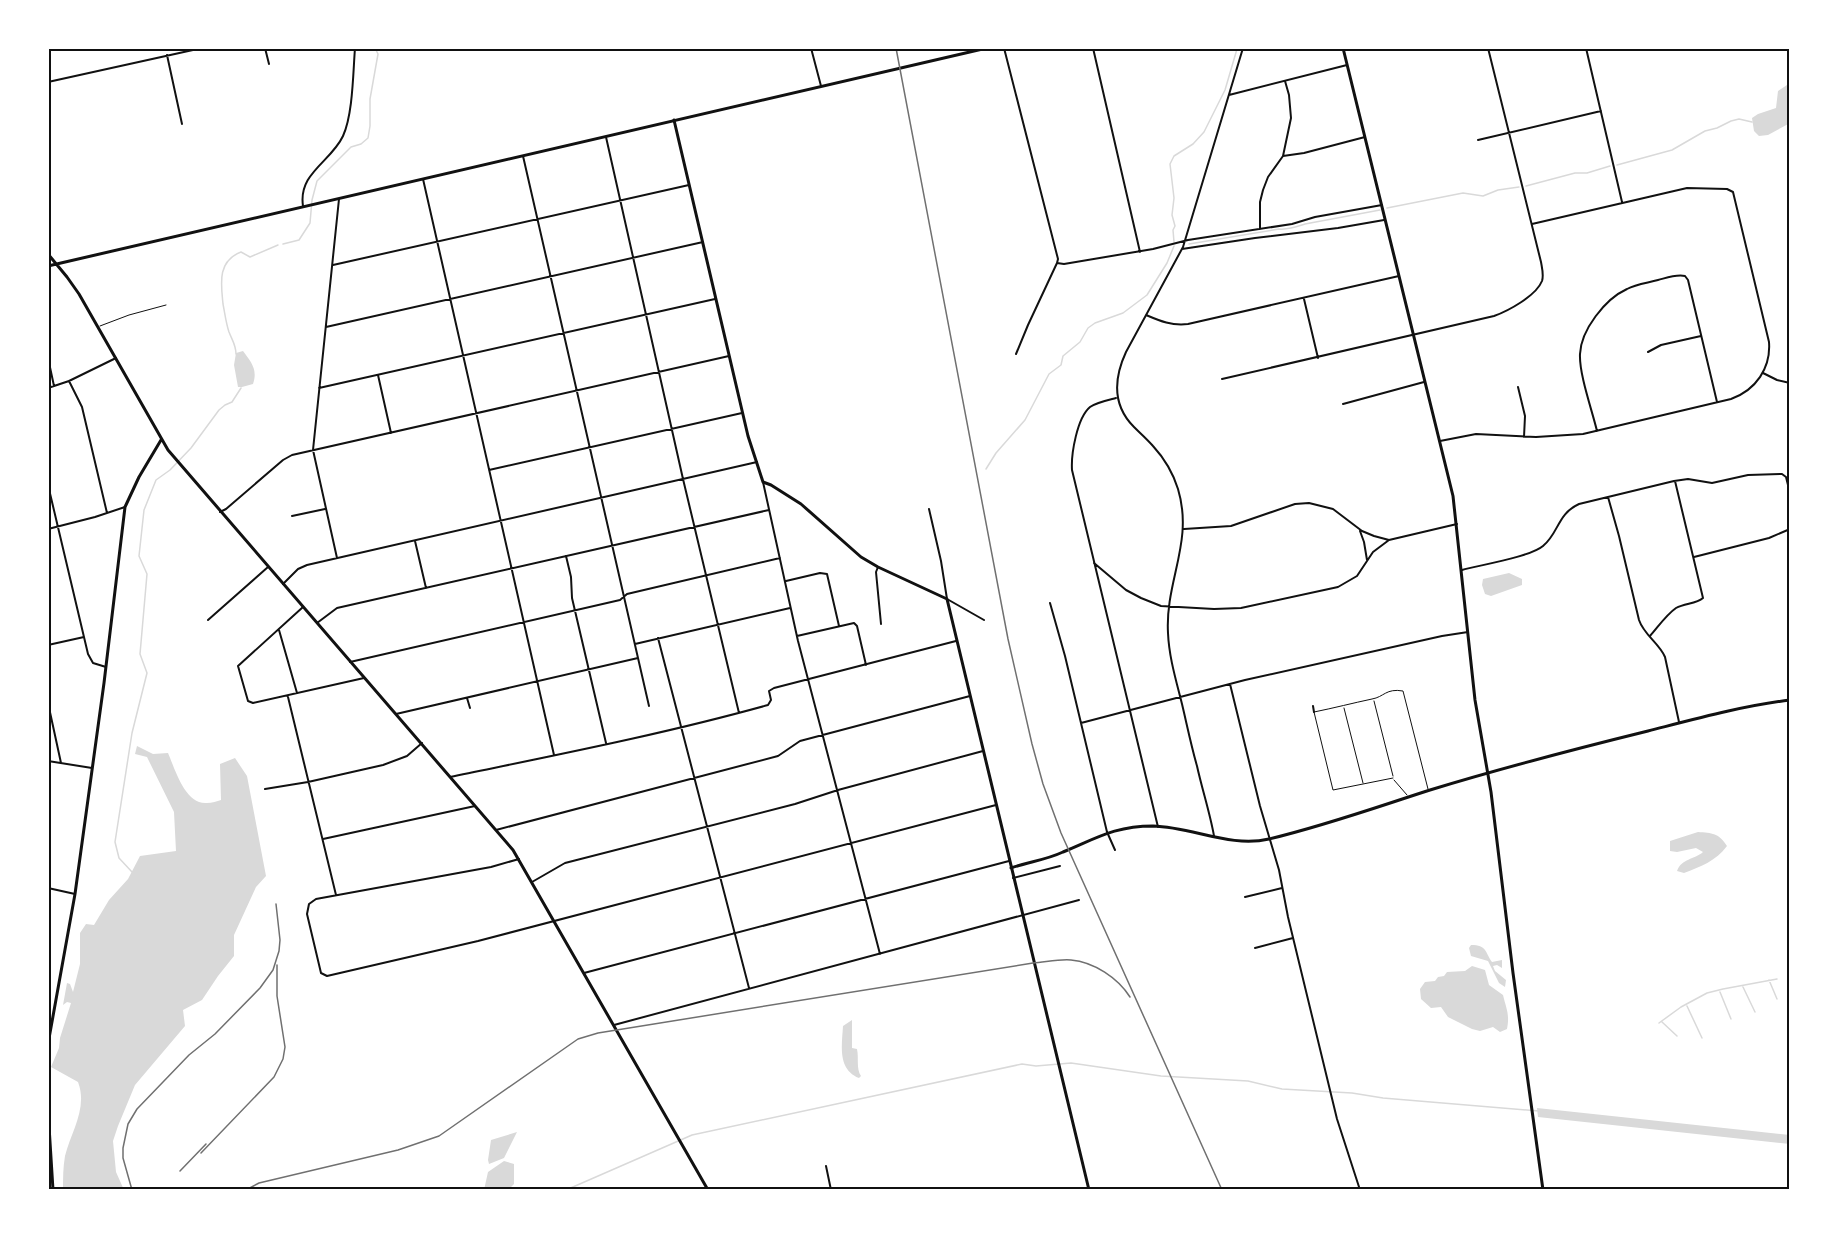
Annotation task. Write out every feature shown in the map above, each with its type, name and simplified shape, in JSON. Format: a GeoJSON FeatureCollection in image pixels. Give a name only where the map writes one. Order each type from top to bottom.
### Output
{"type":"FeatureCollection","features":[{"type":"Feature","properties":{"kind":"main road"},"geometry":{"type":"LineString","coordinates":[[48,266],[987,48]]}},
{"type":"Feature","properties":{"kind":"main road"},"geometry":{"type":"LineString","coordinates":[[1343,48],[1453,494],[1475,700],[1488,772],[1543,1190]]}},
{"type":"Feature","properties":{"kind":"main road"},"geometry":{"type":"LineString","coordinates":[[674,120],[742,413],[763,482],[801,504],[861,557],[947,599],[1089,1190]]}},
{"type":"Feature","properties":{"kind":"main road"},"geometry":{"type":"LineString","coordinates":[[48,254],[74,285],[161,440],[173,457],[513,850],[708,1190]]}},
{"type":"Feature","properties":{"kind":"main road"},"geometry":{"type":"LineString","coordinates":[[48,1044],[75,894],[125,507],[134,485],[161,440]]}},
{"type":"Feature","properties":{"kind":"main road"},"geometry":{"type":"LineString","coordinates":[[1011,867],[1063,852],[1107,832],[1138,827],[1158,827],[1240,842],[1269,838],[1529,760],[1679,723],[1790,700]]}},
{"type":"Feature","properties":{"kind":"main road"},"geometry":{"type":"LineString","coordinates":[[48,1110],[52,1190]]}},
{"type":"Feature","properties":{"kind":"street"},"geometry":{"type":"LineString","coordinates":[[48,82],[202,48]]}},
{"type":"Feature","properties":{"kind":"street"},"geometry":{"type":"LineString","coordinates":[[266,48],[269,64]]}},
{"type":"Feature","properties":{"kind":"street"},"geometry":{"type":"LineString","coordinates":[[303,206],[303,188],[306,180],[337,146],[347,126],[355,48]]}},
{"type":"Feature","properties":{"kind":"street"},"geometry":{"type":"LineString","coordinates":[[811,48],[820,86]]}},
{"type":"Feature","properties":{"kind":"street"},"geometry":{"type":"LineString","coordinates":[[1004,48],[1058,259],[1016,354]]}},
{"type":"Feature","properties":{"kind":"street"},"geometry":{"type":"LineString","coordinates":[[1093,48],[1140,252]]}},
{"type":"Feature","properties":{"kind":"street"},"geometry":{"type":"LineString","coordinates":[[1214,837],[1172,663],[1168,634],[1168,607],[1184,529],[1179,493],[1170,471],[1153,446],[1128,420],[1117,398],[1116,379],[1120,365],[1182,249],[1243,48]]}},
{"type":"Feature","properties":{"kind":"street"},"geometry":{"type":"LineString","coordinates":[[1222,379],[1414,336],[1502,313],[1517,305],[1538,287],[1542,280],[1542,269],[1488,48]]}},
{"type":"Feature","properties":{"kind":"street"},"geometry":{"type":"LineString","coordinates":[[1586,48],[1622,202]]}},
{"type":"Feature","properties":{"kind":"street"},"geometry":{"type":"LineString","coordinates":[[167,55],[182,124]]}},
{"type":"Feature","properties":{"kind":"street"},"geometry":{"type":"LineString","coordinates":[[1229,95],[1347,65]]}},
{"type":"Feature","properties":{"kind":"street"},"geometry":{"type":"LineString","coordinates":[[1260,229],[1260,201],[1263,190],[1268,177],[1283,156],[1291,118],[1285,81]]}},
{"type":"Feature","properties":{"kind":"street"},"geometry":{"type":"LineString","coordinates":[[1479,140],[1601,111]]}},
{"type":"Feature","properties":{"kind":"street"},"geometry":{"type":"LineString","coordinates":[[606,136],[739,713]]}},
{"type":"Feature","properties":{"kind":"street"},"geometry":{"type":"LineString","coordinates":[[1283,156],[1304,153],[1365,136]]}},
{"type":"Feature","properties":{"kind":"street"},"geometry":{"type":"LineString","coordinates":[[523,155],[649,706]]}},
{"type":"Feature","properties":{"kind":"street"},"geometry":{"type":"LineString","coordinates":[[423,179],[554,755]]}},
{"type":"Feature","properties":{"kind":"street"},"geometry":{"type":"LineString","coordinates":[[333,265],[689,184]]}},
{"type":"Feature","properties":{"kind":"street"},"geometry":{"type":"LineString","coordinates":[[1440,441],[1476,434],[1558,437],[1597,431],[1731,399],[1744,393],[1763,373],[1769,356],[1769,342],[1734,194],[1730,190],[1687,188],[1532,224]]}},
{"type":"Feature","properties":{"kind":"street"},"geometry":{"type":"LineString","coordinates":[[337,558],[313,450],[339,198]]}},
{"type":"Feature","properties":{"kind":"street"},"geometry":{"type":"LineString","coordinates":[[1058,263],[1140,252],[1185,241],[1289,225],[1315,217],[1382,204]]}},
{"type":"Feature","properties":{"kind":"street"},"geometry":{"type":"LineString","coordinates":[[1182,249],[1386,220]]}},
{"type":"Feature","properties":{"kind":"street"},"geometry":{"type":"LineString","coordinates":[[326,327],[703,242]]}},
{"type":"Feature","properties":{"kind":"street"},"geometry":{"type":"LineString","coordinates":[[1146,315],[1168,324],[1179,325],[1400,276]]}},
{"type":"Feature","properties":{"kind":"street"},"geometry":{"type":"LineString","coordinates":[[1597,431],[1580,360],[1581,346],[1587,329],[1611,300],[1624,290],[1677,276],[1687,277],[1717,402]]}},
{"type":"Feature","properties":{"kind":"street"},"geometry":{"type":"LineString","coordinates":[[1304,298],[1318,358]]}},
{"type":"Feature","properties":{"kind":"street"},"geometry":{"type":"LineString","coordinates":[[319,388],[716,299]]}},
{"type":"Feature","properties":{"kind":"street"},"geometry":{"type":"LineString","coordinates":[[1648,352],[1661,345],[1701,336]]}},
{"type":"Feature","properties":{"kind":"street"},"geometry":{"type":"LineString","coordinates":[[220,512],[292,455],[729,356]]}},
{"type":"Feature","properties":{"kind":"street"},"geometry":{"type":"LineString","coordinates":[[48,358],[54,386]]}},
{"type":"Feature","properties":{"kind":"street"},"geometry":{"type":"LineString","coordinates":[[48,388],[69,381],[116,358]]}},
{"type":"Feature","properties":{"kind":"street"},"geometry":{"type":"LineString","coordinates":[[1763,373],[1790,383]]}},
{"type":"Feature","properties":{"kind":"street"},"geometry":{"type":"LineString","coordinates":[[378,375],[391,433]]}},
{"type":"Feature","properties":{"kind":"street"},"geometry":{"type":"LineString","coordinates":[[69,381],[82,407],[107,513]]}},
{"type":"Feature","properties":{"kind":"street"},"geometry":{"type":"LineString","coordinates":[[1343,404],[1425,382]]}},
{"type":"Feature","properties":{"kind":"street"},"geometry":{"type":"LineString","coordinates":[[1518,387],[1525,416],[1524,437]]}},
{"type":"Feature","properties":{"kind":"street"},"geometry":{"type":"LineString","coordinates":[[1117,398],[1094,405],[1085,412],[1072,455],[1072,470],[1158,827]]}},
{"type":"Feature","properties":{"kind":"street"},"geometry":{"type":"LineString","coordinates":[[489,470],[742,413]]}},
{"type":"Feature","properties":{"kind":"street"},"geometry":{"type":"LineString","coordinates":[[283,584],[302,567],[757,462]]}},
{"type":"Feature","properties":{"kind":"street"},"geometry":{"type":"LineString","coordinates":[[1462,570],[1537,550],[1548,541],[1569,509],[1579,504],[1676,481],[1688,479],[1712,483],[1753,474],[1782,474],[1785,475],[1790,493]]}},
{"type":"Feature","properties":{"kind":"street"},"geometry":{"type":"LineString","coordinates":[[1650,636],[1674,610],[1702,599],[1703,596],[1676,481]]}},
{"type":"Feature","properties":{"kind":"street"},"geometry":{"type":"LineString","coordinates":[[763,482],[797,636],[880,954]]}},
{"type":"Feature","properties":{"kind":"street"},"geometry":{"type":"LineString","coordinates":[[48,485],[91,661],[95,665],[106,667]]}},
{"type":"Feature","properties":{"kind":"street"},"geometry":{"type":"LineString","coordinates":[[1608,497],[1639,620],[1665,657],[1679,723]]}},
{"type":"Feature","properties":{"kind":"street"},"geometry":{"type":"LineString","coordinates":[[1184,529],[1231,526],[1305,503],[1333,509],[1359,529],[1389,540]]}},
{"type":"Feature","properties":{"kind":"street"},"geometry":{"type":"LineString","coordinates":[[48,529],[125,507]]}},
{"type":"Feature","properties":{"kind":"street"},"geometry":{"type":"LineString","coordinates":[[292,516],[326,509]]}},
{"type":"Feature","properties":{"kind":"street"},"geometry":{"type":"LineString","coordinates":[[929,509],[947,599],[984,620]]}},
{"type":"Feature","properties":{"kind":"street"},"geometry":{"type":"LineString","coordinates":[[317,623],[338,608],[769,510]]}},
{"type":"Feature","properties":{"kind":"street"},"geometry":{"type":"LineString","coordinates":[[1094,562],[1119,585],[1151,603],[1168,607],[1227,609],[1285,600],[1344,585],[1357,576],[1373,552],[1389,540],[1457,524]]}},
{"type":"Feature","properties":{"kind":"street"},"geometry":{"type":"LineString","coordinates":[[1359,529],[1366,550],[1367,563]]}},
{"type":"Feature","properties":{"kind":"street"},"geometry":{"type":"LineString","coordinates":[[1694,557],[1769,538],[1790,529]]}},
{"type":"Feature","properties":{"kind":"street"},"geometry":{"type":"LineString","coordinates":[[415,540],[426,588]]}},
{"type":"Feature","properties":{"kind":"street"},"geometry":{"type":"LineString","coordinates":[[566,556],[575,610],[606,743]]}},
{"type":"Feature","properties":{"kind":"street"},"geometry":{"type":"LineString","coordinates":[[350,662],[620,600],[627,594],[780,558]]}},
{"type":"Feature","properties":{"kind":"street"},"geometry":{"type":"LineString","coordinates":[[208,620],[268,567]]}},
{"type":"Feature","properties":{"kind":"street"},"geometry":{"type":"LineString","coordinates":[[878,567],[876,572],[881,624]]}},
{"type":"Feature","properties":{"kind":"street"},"geometry":{"type":"LineString","coordinates":[[785,581],[827,573],[839,626]]}},
{"type":"Feature","properties":{"kind":"street"},"geometry":{"type":"LineString","coordinates":[[1050,603],[1107,832],[1115,850]]}},
{"type":"Feature","properties":{"kind":"street"},"geometry":{"type":"LineString","coordinates":[[303,607],[238,667],[250,702],[364,678]]}},
{"type":"Feature","properties":{"kind":"street"},"geometry":{"type":"LineString","coordinates":[[635,644],[791,608]]}},
{"type":"Feature","properties":{"kind":"street"},"geometry":{"type":"LineString","coordinates":[[797,636],[854,623],[866,665]]}},
{"type":"Feature","properties":{"kind":"street"},"geometry":{"type":"LineString","coordinates":[[279,629],[297,693]]}},
{"type":"Feature","properties":{"kind":"street"},"geometry":{"type":"LineString","coordinates":[[1081,723],[1230,684],[1468,632]]}},
{"type":"Feature","properties":{"kind":"street"},"geometry":{"type":"LineString","coordinates":[[48,645],[84,637]]}},
{"type":"Feature","properties":{"kind":"street"},"geometry":{"type":"LineString","coordinates":[[658,638],[749,988]]}},
{"type":"Feature","properties":{"kind":"street"},"geometry":{"type":"LineString","coordinates":[[450,777],[681,728],[739,713],[768,705],[771,700],[770,690],[957,640]]}},
{"type":"Feature","properties":{"kind":"street"},"geometry":{"type":"LineString","coordinates":[[396,714],[639,658]]}},
{"type":"Feature","properties":{"kind":"street"},"geometry":{"type":"LineString","coordinates":[[1230,684],[1282,888],[1332,1101],[1360,1190]]}},
{"type":"Feature","properties":{"kind":"street"},"geometry":{"type":"LineString","coordinates":[[288,695],[336,895]]}},
{"type":"Feature","properties":{"kind":"street"},"geometry":{"type":"LineString","coordinates":[[496,830],[778,756],[796,742],[970,696]]}},
{"type":"Feature","properties":{"kind":"street"},"geometry":{"type":"LineString","coordinates":[[467,698],[470,708]]}},
{"type":"Feature","properties":{"kind":"street"},"geometry":{"type":"LineString","coordinates":[[48,703],[61,763]]}},
{"type":"Feature","properties":{"kind":"street"},"geometry":{"type":"LineString","coordinates":[[1313,706],[1314,712]]}},
{"type":"Feature","properties":{"kind":"street"},"geometry":{"type":"LineString","coordinates":[[266,789],[308,782],[392,762],[407,756],[422,743]]}},
{"type":"Feature","properties":{"kind":"street"},"geometry":{"type":"LineString","coordinates":[[532,882],[565,864],[795,804],[838,790],[983,751]]}},
{"type":"Feature","properties":{"kind":"street"},"geometry":{"type":"LineString","coordinates":[[48,761],[92,768]]}},
{"type":"Feature","properties":{"kind":"street"},"geometry":{"type":"LineString","coordinates":[[519,859],[490,867],[316,899],[310,903],[307,917],[321,973],[327,976],[477,941],[996,804]]}},
{"type":"Feature","properties":{"kind":"street"},"geometry":{"type":"LineString","coordinates":[[322,839],[475,806]]}},
{"type":"Feature","properties":{"kind":"street"},"geometry":{"type":"LineString","coordinates":[[584,973],[1009,861]]}},
{"type":"Feature","properties":{"kind":"street"},"geometry":{"type":"LineString","coordinates":[[1013,878],[1060,866]]}},
{"type":"Feature","properties":{"kind":"street"},"geometry":{"type":"LineString","coordinates":[[48,888],[75,894]]}},
{"type":"Feature","properties":{"kind":"street"},"geometry":{"type":"LineString","coordinates":[[1245,897],[1282,888]]}},
{"type":"Feature","properties":{"kind":"street"},"geometry":{"type":"LineString","coordinates":[[614,1025],[1078,900]]}},
{"type":"Feature","properties":{"kind":"street"},"geometry":{"type":"LineString","coordinates":[[1255,948],[1294,938]]}},
{"type":"Feature","properties":{"kind":"street"},"geometry":{"type":"LineString","coordinates":[[826,1166],[831,1190]]}},
{"type":"Feature","properties":{"kind":"lane"},"geometry":{"type":"LineString","coordinates":[[98,327],[129,315],[166,305]]}},
{"type":"Feature","properties":{"kind":"lane"},"geometry":{"type":"LineString","coordinates":[[1393,778],[1335,791],[1332,787],[1314,712],[1374,699],[1386,692],[1403,691],[1429,790]]}},
{"type":"Feature","properties":{"kind":"lane"},"geometry":{"type":"LineString","coordinates":[[1374,699],[1393,778],[1409,797]]}},
{"type":"Feature","properties":{"kind":"lane"},"geometry":{"type":"LineString","coordinates":[[1344,705],[1363,784]]}},
{"type":"Feature","properties":{"kind":"shaded area"},"geometry":{"type":"Polygon","coordinates":[[[1790,83],[1790,123],[1768,135],[1759,136],[1754,131],[1752,118],[1776,108],[1778,91],[1790,83]]]}},
{"type":"Feature","properties":{"kind":"shaded area"},"geometry":{"type":"Polygon","coordinates":[[[243,351],[253,366],[255,374],[253,384],[238,387],[234,365],[236,353],[243,351]]]}},
{"type":"Feature","properties":{"kind":"shaded area"},"geometry":{"type":"Polygon","coordinates":[[[1509,573],[1522,579],[1522,585],[1491,596],[1485,594],[1483,579],[1509,573]]]}},
{"type":"Feature","properties":{"kind":"shaded area"},"geometry":{"type":"Polygon","coordinates":[[[137,746],[153,754],[168,753],[182,785],[199,802],[209,803],[221,800],[220,764],[235,758],[247,776],[266,876],[256,887],[234,935],[234,956],[202,1000],[183,1010],[185,1026],[135,1085],[113,1141],[116,1172],[124,1190],[63,1190],[65,1156],[78,1120],[81,1092],[78,1082],[51,1067],[59,1048],[71,1003],[67,1002],[63,1005],[67,983],[70,984],[73,992],[80,964],[80,933],[86,924],[94,925],[109,900],[128,879],[140,856],[176,851],[174,812],[147,757],[135,754],[137,746]]]}},
{"type":"Feature","properties":{"kind":"shaded area"},"geometry":{"type":"Polygon","coordinates":[[[1698,832],[1715,834],[1727,846],[1713,860],[1702,866],[1684,873],[1677,871],[1685,861],[1703,852],[1696,848],[1670,851],[1670,841],[1698,832]]]}},
{"type":"Feature","properties":{"kind":"shaded area"},"geometry":{"type":"Polygon","coordinates":[[[1471,945],[1483,948],[1492,962],[1502,960],[1502,968],[1497,965],[1493,966],[1495,971],[1506,980],[1505,987],[1499,983],[1488,961],[1471,956],[1469,948],[1471,945]]]}},
{"type":"Feature","properties":{"kind":"shaded area"},"geometry":{"type":"Polygon","coordinates":[[[1472,966],[1485,970],[1489,985],[1503,995],[1508,1015],[1507,1029],[1500,1032],[1493,1027],[1480,1031],[1472,1029],[1448,1017],[1441,1007],[1431,1008],[1421,999],[1420,989],[1425,982],[1435,981],[1447,972],[1465,971],[1472,966]]]}},
{"type":"Feature","properties":{"kind":"shaded area"},"geometry":{"type":"Polygon","coordinates":[[[852,1020],[852,1048],[857,1049],[861,1076],[859,1078],[847,1069],[842,1056],[843,1026],[852,1020]]]}},
{"type":"Feature","properties":{"kind":"shaded area"},"geometry":{"type":"Polygon","coordinates":[[[1537,1108],[1790,1135],[1790,1144],[1538,1117],[1537,1108]]]}},
{"type":"Feature","properties":{"kind":"shaded area"},"geometry":{"type":"Polygon","coordinates":[[[517,1132],[504,1158],[489,1164],[491,1140],[517,1132]]]}},
{"type":"Feature","properties":{"kind":"shaded area"},"geometry":{"type":"Polygon","coordinates":[[[504,1161],[514,1164],[514,1184],[508,1190],[484,1190],[488,1172],[504,1161]]]}},
{"type":"Feature","properties":{"kind":"waterway"},"geometry":{"type":"LineString","coordinates":[[283,244],[299,240],[310,223],[312,200],[317,181],[351,147],[361,144],[368,138],[370,99],[378,54],[375,48]]}},
{"type":"Feature","properties":{"kind":"waterway"},"geometry":{"type":"LineString","coordinates":[[1174,242],[1175,226],[1172,215],[1174,198],[1170,164],[1174,156],[1193,144],[1204,132],[1225,90],[1237,49]]}},
{"type":"Feature","properties":{"kind":"waterway"},"geometry":{"type":"LineString","coordinates":[[1617,165],[1672,150],[1705,131],[1731,121],[1739,119],[1752,122]]}},
{"type":"Feature","properties":{"kind":"waterway"},"geometry":{"type":"LineString","coordinates":[[1526,186],[1610,166]]}},
{"type":"Feature","properties":{"kind":"waterway"},"geometry":{"type":"LineString","coordinates":[[1387,208],[1463,193],[1483,196],[1498,190],[1519,187]]}},
{"type":"Feature","properties":{"kind":"waterway"},"geometry":{"type":"LineString","coordinates":[[1189,244],[1289,229],[1380,210]]}},
{"type":"Feature","properties":{"kind":"waterway"},"geometry":{"type":"LineString","coordinates":[[236,354],[223,304],[221,281],[224,267],[233,256],[241,252],[250,257],[278,245]]}},
{"type":"Feature","properties":{"kind":"waterway"},"geometry":{"type":"LineString","coordinates":[[986,469],[996,453],[1025,420],[1049,374],[1061,365],[1063,356],[1080,342],[1088,328],[1095,323],[1123,313],[1147,295],[1167,263],[1174,246]]}},
{"type":"Feature","properties":{"kind":"waterway"},"geometry":{"type":"LineString","coordinates":[[132,872],[119,858],[115,842],[132,733],[147,673],[140,654],[147,574],[139,556],[144,510],[156,480],[170,470],[191,448],[219,410],[232,402],[241,388]]}},
{"type":"Feature","properties":{"kind":"waterway"},"geometry":{"type":"LineString","coordinates":[[1659,1023],[1681,1007],[1707,993],[1777,979]]}},
{"type":"Feature","properties":{"kind":"waterway"},"geometry":{"type":"LineString","coordinates":[[1769,980],[1777,999]]}},
{"type":"Feature","properties":{"kind":"waterway"},"geometry":{"type":"LineString","coordinates":[[1743,987],[1755,1012]]}},
{"type":"Feature","properties":{"kind":"waterway"},"geometry":{"type":"LineString","coordinates":[[1720,992],[1731,1019]]}},
{"type":"Feature","properties":{"kind":"waterway"},"geometry":{"type":"LineString","coordinates":[[1687,1006],[1702,1038]]}},
{"type":"Feature","properties":{"kind":"waterway"},"geometry":{"type":"LineString","coordinates":[[1662,1022],[1677,1036]]}},
{"type":"Feature","properties":{"kind":"waterway"},"geometry":{"type":"LineString","coordinates":[[566,1190],[692,1135],[1022,1064],[1036,1066],[1071,1063],[1161,1076],[1248,1081],[1282,1089],[1352,1093],[1383,1098],[1539,1111]]}},
{"type":"Feature","properties":{"kind":"railway"},"geometry":{"type":"LineString","coordinates":[[896,48],[1008,639],[1043,784],[1061,833],[1222,1190]]}},
{"type":"Feature","properties":{"kind":"railway"},"geometry":{"type":"LineString","coordinates":[[132,1190],[123,1158],[128,1124],[137,1109],[189,1055],[215,1034],[260,988],[273,970],[280,940],[276,904]]}},
{"type":"Feature","properties":{"kind":"railway"},"geometry":{"type":"LineString","coordinates":[[246,1190],[259,1183],[398,1150],[439,1136],[578,1039],[598,1033],[1062,960],[1080,961],[1105,972],[1119,983],[1130,997]]}},
{"type":"Feature","properties":{"kind":"railway"},"geometry":{"type":"LineString","coordinates":[[201,1153],[274,1077],[283,1059],[285,1047],[277,996],[277,965]]}},
{"type":"Feature","properties":{"kind":"railway"},"geometry":{"type":"LineString","coordinates":[[180,1171],[206,1144]]}}]}
